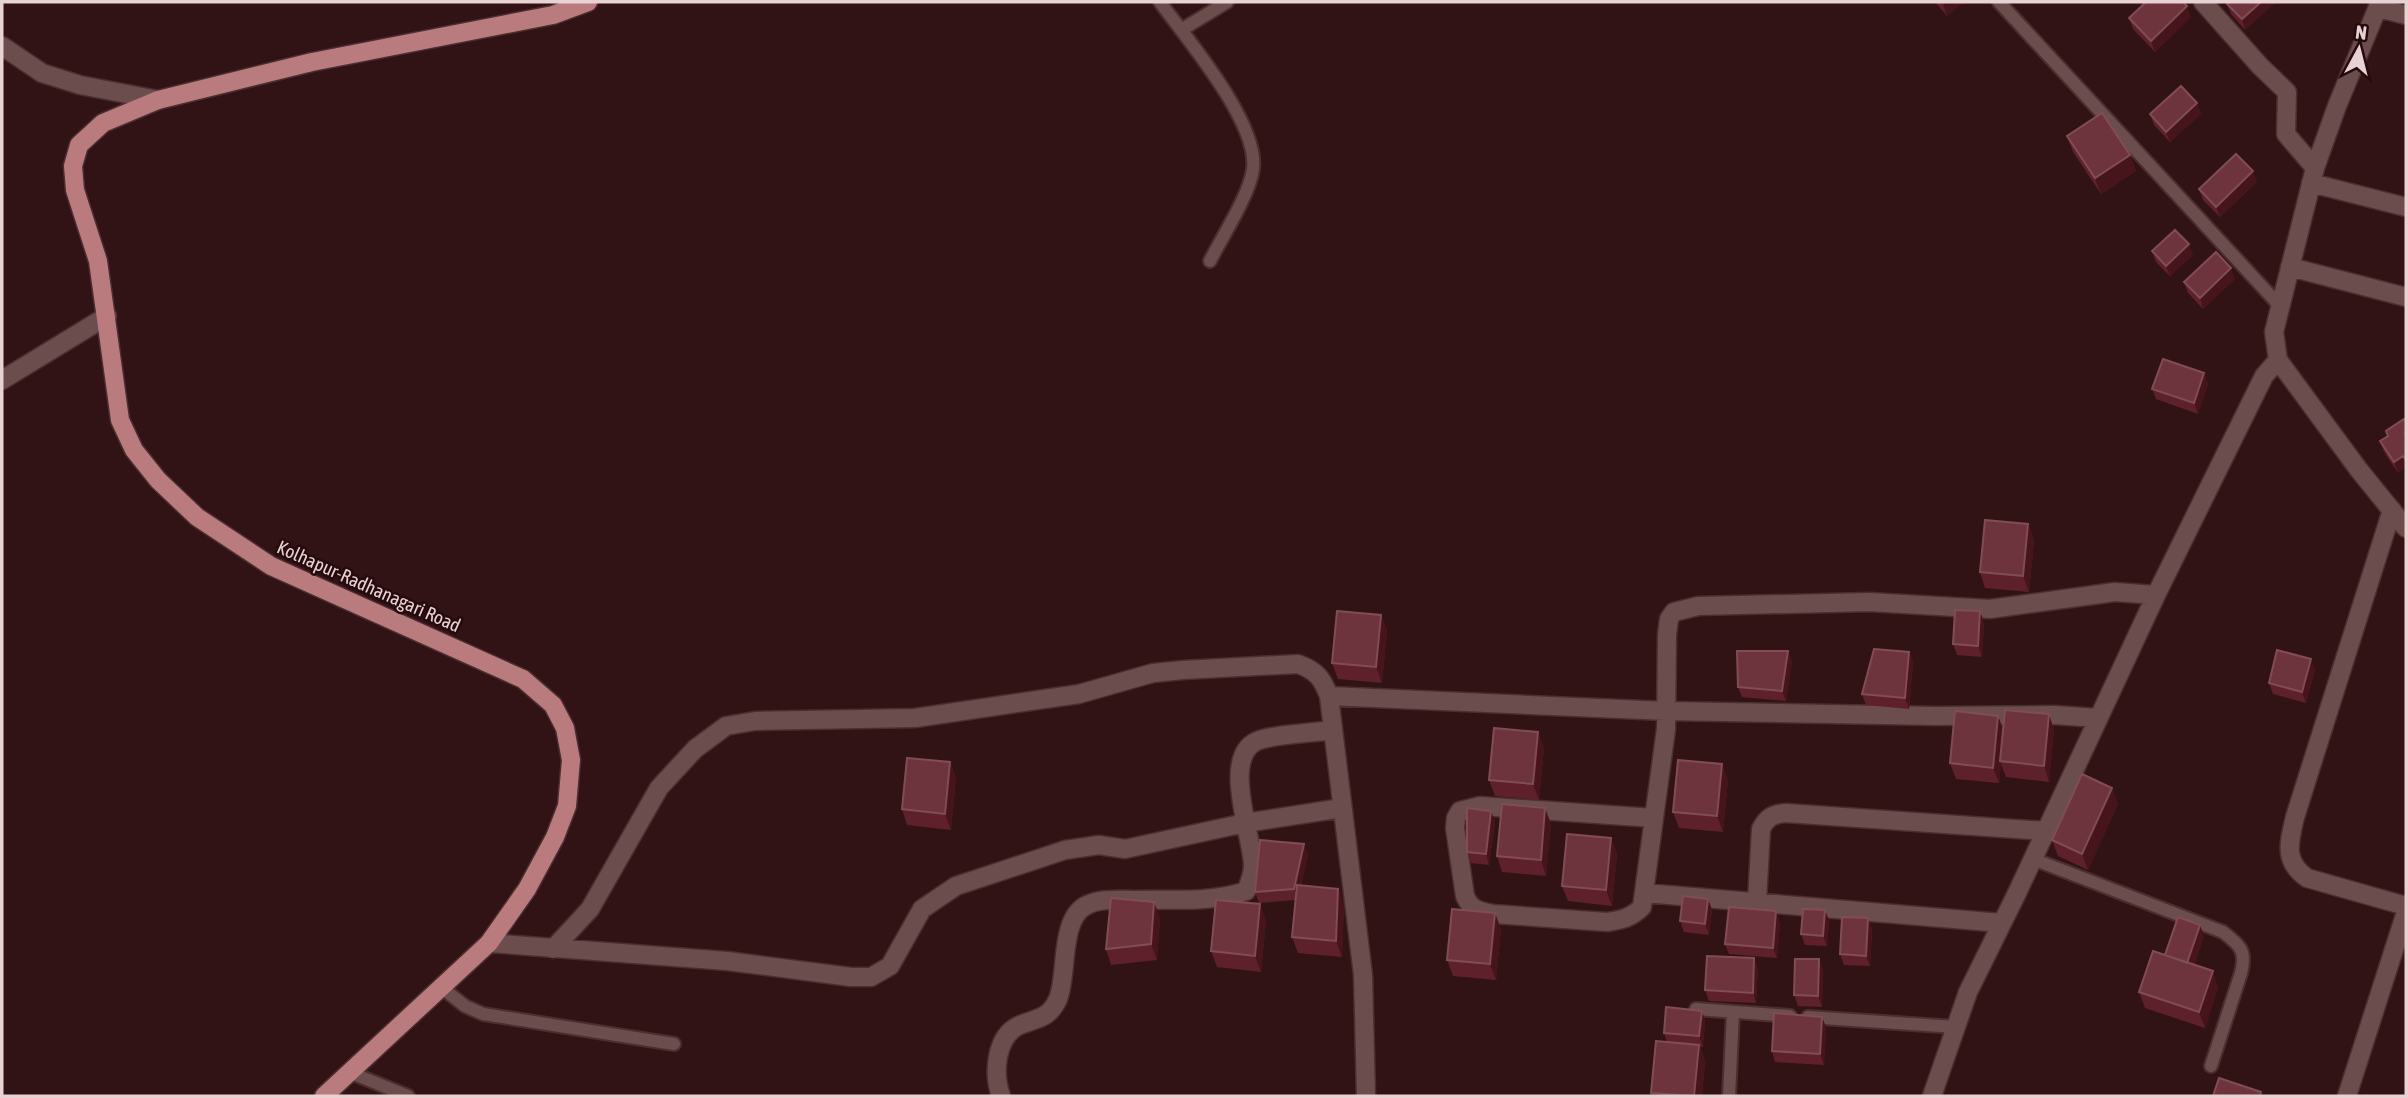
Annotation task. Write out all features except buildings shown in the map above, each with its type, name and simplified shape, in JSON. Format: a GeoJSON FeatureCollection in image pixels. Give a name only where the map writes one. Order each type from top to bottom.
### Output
{"type":"FeatureCollection","features":[{"type":"Feature","properties":{"kind":"main road","name":"Kolhapur-Radhanagari Road"},"geometry":{"type":"LineString","coordinates":[[324,1096],[489,943],[527,889],[555,837],[567,806],[571,760],[565,729],[554,705],[523,679],[271,566],[197,517],[158,480],[134,450],[120,420],[98,261],[75,190],[73,166],[79,145],[103,123],[158,100],[312,62],[553,15],[588,2]]}},
{"type":"Feature","properties":{"kind":"street"},"geometry":{"type":"LineString","coordinates":[[2203,2],[2287,92],[2286,134],[2313,175],[2406,206]]}},
{"type":"Feature","properties":{"kind":"street"},"geometry":{"type":"LineString","coordinates":[[2406,15],[2379,5],[2337,106],[2313,175],[2274,332],[2278,360],[2406,528]]}},
{"type":"Feature","properties":{"kind":"street"},"geometry":{"type":"LineString","coordinates":[[2,46],[42,73],[80,85],[158,100]]}},
{"type":"Feature","properties":{"kind":"street"},"geometry":{"type":"LineString","coordinates":[[2290,267],[2406,297]]}},
{"type":"Feature","properties":{"kind":"street"},"geometry":{"type":"LineString","coordinates":[[2,380],[107,316]]}},
{"type":"Feature","properties":{"kind":"street"},"geometry":{"type":"LineString","coordinates":[[1932,1096],[1968,992],[2264,376],[2278,360]]}},
{"type":"Feature","properties":{"kind":"street"},"geometry":{"type":"LineString","coordinates":[[2392,510],[2295,817],[2290,855],[2296,870],[2307,878],[2406,906]]}},
{"type":"Feature","properties":{"kind":"street"},"geometry":{"type":"LineString","coordinates":[[1654,818],[1480,806],[1460,811],[1456,818],[1456,848],[1465,896],[1469,905],[1477,911],[1606,922],[1634,915],[1642,907],[1645,893],[1666,729],[1667,635],[1674,612],[1698,606],[1869,602],[1990,609],[2115,592],[2157,595]]}},
{"type":"Feature","properties":{"kind":"street"},"geometry":{"type":"LineString","coordinates":[[553,949],[590,909],[659,788],[695,748],[726,726],[755,721],[915,718],[1079,694],[1153,673],[1298,664],[1313,669],[1321,677],[1329,696],[1363,975],[1366,1096]]}},
{"type":"Feature","properties":{"kind":"street"},"geometry":{"type":"LineString","coordinates":[[1329,696],[1666,711],[1936,716],[2054,715],[2098,718]]}},
{"type":"Feature","properties":{"kind":"street"},"geometry":{"type":"LineString","coordinates":[[1001,1096],[996,1076],[1001,1047],[1009,1033],[1019,1025],[1036,1021],[1052,1010],[1059,997],[1068,936],[1075,916],[1083,906],[1106,900],[1208,898],[1245,891],[1251,880],[1253,864],[1240,778],[1243,754],[1249,746],[1260,740],[1333,730]]}},
{"type":"Feature","properties":{"kind":"street"},"geometry":{"type":"LineString","coordinates":[[489,943],[727,961],[851,977],[871,977],[890,965],[922,909],[956,886],[1065,849],[1099,845],[1125,849],[1245,823],[1342,808]]}},
{"type":"Feature","properties":{"kind":"street"},"geometry":{"type":"LineString","coordinates":[[1757,902],[1761,830],[1765,820],[1773,814],[2046,831]]}},
{"type":"Feature","properties":{"kind":"street"},"geometry":{"type":"LineString","coordinates":[[1645,893],[2002,923]]}},
{"type":"Feature","properties":{"kind":"street"},"geometry":{"type":"LineString","coordinates":[[2347,1096],[2406,912]]}},
{"type":"Feature","properties":{"kind":"lane"},"geometry":{"type":"LineString","coordinates":[[1160,2],[1231,102],[1244,127],[1252,153],[1254,168],[1249,185],[1210,261]]}},
{"type":"Feature","properties":{"kind":"lane"},"geometry":{"type":"LineString","coordinates":[[1181,30],[1227,2]]}},
{"type":"Feature","properties":{"kind":"lane"},"geometry":{"type":"LineString","coordinates":[[1999,2],[2280,306]]}},
{"type":"Feature","properties":{"kind":"lane"},"geometry":{"type":"LineString","coordinates":[[2033,859],[2223,932],[2242,950],[2245,960],[2211,1066]]}},
{"type":"Feature","properties":{"kind":"lane"},"geometry":{"type":"LineString","coordinates":[[441,987],[465,1006],[483,1014],[674,1044]]}},
{"type":"Feature","properties":{"kind":"lane"},"geometry":{"type":"LineString","coordinates":[[1696,1009],[1956,1027]]}},
{"type":"Feature","properties":{"kind":"lane"},"geometry":{"type":"LineString","coordinates":[[1729,1096],[1733,1012]]}},
{"type":"Feature","properties":{"kind":"lane"},"geometry":{"type":"LineString","coordinates":[[349,1072],[408,1096]]}}]}
